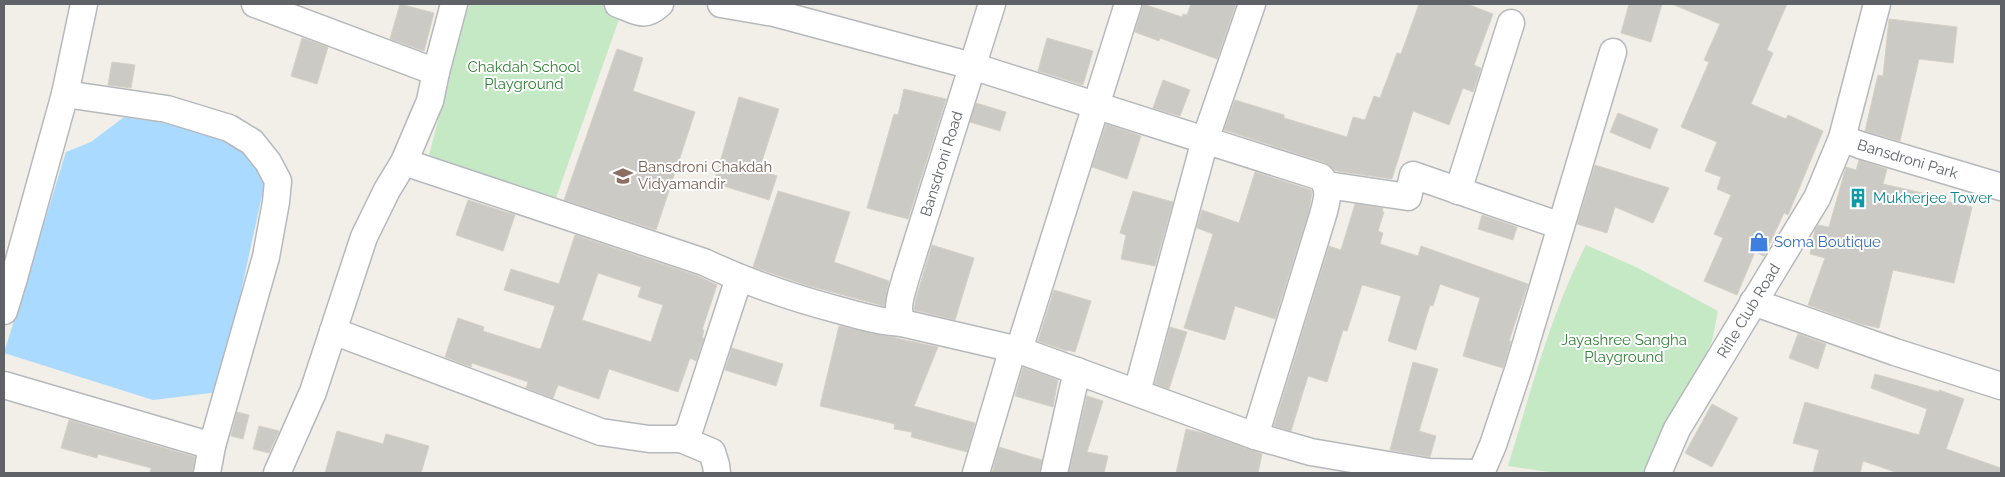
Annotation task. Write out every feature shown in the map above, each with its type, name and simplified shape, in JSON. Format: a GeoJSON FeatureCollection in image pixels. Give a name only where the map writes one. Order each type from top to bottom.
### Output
{"type":"FeatureCollection","features":[{"type":"Feature","properties":{"kind":"street"},"geometry":{"type":"LineString","coordinates":[[4,311],[9,277],[65,94],[84,4]]}},
{"type":"Feature","properties":{"kind":"street"},"geometry":{"type":"LineString","coordinates":[[255,4],[436,72]]}},
{"type":"Feature","properties":{"kind":"street"},"geometry":{"type":"LineString","coordinates":[[277,473],[313,392],[364,236],[387,190],[404,162],[430,101],[454,4]]}},
{"type":"Feature","properties":{"kind":"street"},"geometry":{"type":"LineString","coordinates":[[618,4],[646,13],[654,10],[660,4]]}},
{"type":"Feature","properties":{"kind":"street"},"geometry":{"type":"LineString","coordinates":[[721,4],[774,13],[972,66],[1321,177],[1327,185],[1328,193],[1323,215],[1256,436]]}},
{"type":"Feature","properties":{"kind":"street","name":"Bansdroni Road"},"geometry":{"type":"LineString","coordinates":[[902,323],[899,315],[899,304],[906,277],[992,4]]}},
{"type":"Feature","properties":{"kind":"street"},"geometry":{"type":"LineString","coordinates":[[976,473],[1128,4]]}},
{"type":"Feature","properties":{"kind":"street"},"geometry":{"type":"LineString","coordinates":[[1137,392],[1205,140],[1252,4]]}},
{"type":"Feature","properties":{"kind":"street","name":"Rifle Club Road"},"geometry":{"type":"LineString","coordinates":[[1658,473],[1677,429],[1817,198],[1842,138],[1877,4]]}},
{"type":"Feature","properties":{"kind":"street"},"geometry":{"type":"LineString","coordinates":[[1458,191],[1511,24]]}},
{"type":"Feature","properties":{"kind":"street"},"geometry":{"type":"LineString","coordinates":[[1481,473],[1493,445],[1518,367],[1613,52]]}},
{"type":"Feature","properties":{"kind":"street"},"geometry":{"type":"LineString","coordinates":[[65,94],[167,109],[229,128],[252,142],[268,162],[278,181],[266,257],[212,446],[207,473]]}},
{"type":"Feature","properties":{"kind":"street","name":"Bansdroni Park"},"geometry":{"type":"LineString","coordinates":[[1842,138],[2001,187]]}},
{"type":"Feature","properties":{"kind":"street"},"geometry":{"type":"LineString","coordinates":[[404,162],[704,262],[739,278],[808,302],[861,317],[902,323],[1016,349],[1256,436],[1311,452],[1429,472],[1473,473]]}},
{"type":"Feature","properties":{"kind":"street"},"geometry":{"type":"LineString","coordinates":[[1327,185],[1408,197],[1413,175],[1561,226]]}},
{"type":"Feature","properties":{"kind":"street"},"geometry":{"type":"LineString","coordinates":[[681,439],[689,430],[739,278]]}},
{"type":"Feature","properties":{"kind":"street"},"geometry":{"type":"LineString","coordinates":[[1753,302],[1895,352],[2001,386]]}},
{"type":"Feature","properties":{"kind":"street"},"geometry":{"type":"LineString","coordinates":[[333,331],[601,432],[649,439],[681,439],[712,452],[717,473]]}},
{"type":"Feature","properties":{"kind":"street"},"geometry":{"type":"LineString","coordinates":[[1054,473],[1077,371]]}},
{"type":"Feature","properties":{"kind":"street"},"geometry":{"type":"LineString","coordinates":[[4,385],[212,446]]}},
{"type":"Feature","properties":{"kind":"green space","name":"Chakdah School Playground"},"geometry":{"type":"Polygon","coordinates":[[[469,4],[612,4],[623,8],[556,198],[429,155],[469,4]]]}},
{"type":"Feature","properties":{"kind":"green space","name":"Jayashree Sangha Playground"},"geometry":{"type":"Polygon","coordinates":[[[1586,245],[1636,267],[1718,311],[1712,341],[1647,473],[1556,473],[1508,466],[1552,326],[1573,272],[1586,245]]]}},
{"type":"Feature","properties":{"kind":"water"},"geometry":{"type":"Polygon","coordinates":[[[124,117],[224,132],[268,168],[219,392],[153,400],[4,353],[66,152],[91,142],[124,117]]]}},
{"type":"Feature","properties":{"kind":"building"},"geometry":{"type":"Polygon","coordinates":[[[400,4],[434,13],[424,51],[390,39],[400,4]]]}},
{"type":"Feature","properties":{"kind":"building"},"geometry":{"type":"Polygon","coordinates":[[[1143,4],[1182,17],[1183,14],[1187,15],[1191,4],[1236,4],[1217,59],[1160,38],[1159,41],[1135,32],[1143,4]]]}},
{"type":"Feature","properties":{"kind":"building"},"geometry":{"type":"Polygon","coordinates":[[[1419,4],[1467,4],[1493,14],[1474,65],[1481,68],[1473,92],[1463,88],[1449,125],[1413,111],[1392,179],[1334,170],[1326,163],[1224,130],[1235,100],[1284,115],[1284,118],[1347,137],[1353,117],[1365,120],[1374,96],[1380,98],[1397,53],[1401,54],[1419,4]]]}},
{"type":"Feature","properties":{"kind":"building"},"geometry":{"type":"Polygon","coordinates":[[[1629,4],[1662,4],[1651,42],[1621,33],[1629,4]]]}},
{"type":"Feature","properties":{"kind":"building"},"geometry":{"type":"Polygon","coordinates":[[[1672,4],[1787,4],[1767,50],[1773,53],[1751,104],[1786,119],[1788,115],[1823,131],[1788,215],[1784,213],[1764,256],[1755,252],[1737,295],[1704,281],[1723,238],[1714,234],[1731,195],[1717,189],[1721,177],[1705,171],[1717,142],[1681,127],[1709,62],[1704,60],[1720,24],[1672,4]]]}},
{"type":"Feature","properties":{"kind":"building"},"geometry":{"type":"Polygon","coordinates":[[[1889,19],[1957,27],[1953,63],[1919,59],[1900,141],[1865,131],[1878,75],[1883,76],[1889,19]]]}},
{"type":"Feature","properties":{"kind":"building"},"geometry":{"type":"Polygon","coordinates":[[[302,38],[328,47],[317,84],[291,76],[302,38]]]}},
{"type":"Feature","properties":{"kind":"building"},"geometry":{"type":"Polygon","coordinates":[[[1047,38],[1093,51],[1083,85],[1038,71],[1047,38]]]}},
{"type":"Feature","properties":{"kind":"building"},"geometry":{"type":"Polygon","coordinates":[[[617,49],[643,58],[633,91],[695,112],[656,230],[564,200],[617,49]]]}},
{"type":"Feature","properties":{"kind":"building"},"geometry":{"type":"Polygon","coordinates":[[[112,62],[135,65],[131,88],[108,85],[112,62]]]}},
{"type":"Feature","properties":{"kind":"building"},"geometry":{"type":"Polygon","coordinates":[[[1163,80],[1190,90],[1180,116],[1153,108],[1163,80]]]}},
{"type":"Feature","properties":{"kind":"building"},"geometry":{"type":"Polygon","coordinates":[[[904,89],[946,99],[908,219],[867,208],[894,114],[898,115],[904,89]]]}},
{"type":"Feature","properties":{"kind":"building"},"geometry":{"type":"Polygon","coordinates":[[[739,97],[779,109],[759,170],[777,176],[769,200],[714,183],[739,97]]]}},
{"type":"Feature","properties":{"kind":"building"},"geometry":{"type":"Polygon","coordinates":[[[976,103],[1006,112],[1000,131],[970,122],[976,103]]]}},
{"type":"Feature","properties":{"kind":"building"},"geometry":{"type":"Polygon","coordinates":[[[1618,113],[1658,129],[1650,149],[1610,132],[1618,113]]]}},
{"type":"Feature","properties":{"kind":"building"},"geometry":{"type":"Polygon","coordinates":[[[1106,124],[1141,136],[1127,179],[1092,167],[1106,124]]]}},
{"type":"Feature","properties":{"kind":"building"},"geometry":{"type":"Polygon","coordinates":[[[1859,160],[1887,169],[1883,184],[1927,194],[1927,197],[1972,207],[1954,283],[1893,270],[1879,328],[1861,324],[1808,305],[1825,258],[1810,254],[1815,230],[1818,225],[1829,227],[1846,167],[1856,170],[1859,160]]]}},
{"type":"Feature","properties":{"kind":"building"},"geometry":{"type":"Polygon","coordinates":[[[1595,165],[1669,188],[1653,223],[1615,207],[1607,233],[1577,224],[1595,165]]]}},
{"type":"Feature","properties":{"kind":"building"},"geometry":{"type":"Polygon","coordinates":[[[1255,172],[1311,190],[1312,193],[1309,211],[1275,319],[1235,306],[1225,340],[1184,328],[1213,234],[1197,228],[1202,210],[1239,223],[1255,172]]]}},
{"type":"Feature","properties":{"kind":"building"},"geometry":{"type":"Polygon","coordinates":[[[778,191],[850,212],[834,262],[889,281],[884,306],[806,285],[753,267],[778,191]]]}},
{"type":"Feature","properties":{"kind":"building"},"geometry":{"type":"Polygon","coordinates":[[[1133,191],[1173,202],[1155,266],[1121,259],[1126,235],[1120,233],[1133,191]]]}},
{"type":"Feature","properties":{"kind":"building"},"geometry":{"type":"Polygon","coordinates":[[[468,200],[515,215],[503,251],[456,235],[468,200]]]}},
{"type":"Feature","properties":{"kind":"building"},"geometry":{"type":"Polygon","coordinates":[[[1355,204],[1383,208],[1382,212],[1384,212],[1378,231],[1383,233],[1380,244],[1418,256],[1421,246],[1528,284],[1509,341],[1511,341],[1503,368],[1463,356],[1480,298],[1440,284],[1433,306],[1430,305],[1416,350],[1388,341],[1401,296],[1362,285],[1347,331],[1343,330],[1327,382],[1308,376],[1291,431],[1274,426],[1329,246],[1341,250],[1355,204]]]}},
{"type":"Feature","properties":{"kind":"building"},"geometry":{"type":"Polygon","coordinates":[[[1482,215],[1517,227],[1513,240],[1478,229],[1482,215]]]}},
{"type":"Feature","properties":{"kind":"building"},"geometry":{"type":"Polygon","coordinates":[[[575,235],[698,276],[717,285],[702,330],[704,330],[702,338],[704,338],[696,361],[690,358],[678,392],[609,369],[599,399],[558,385],[553,398],[526,388],[528,382],[472,363],[471,367],[445,357],[458,318],[484,327],[483,331],[539,349],[541,348],[555,306],[504,290],[511,269],[559,284],[575,235]],[[598,273],[582,320],[651,342],[663,305],[638,297],[641,287],[598,273]]]}},
{"type":"Feature","properties":{"kind":"building"},"geometry":{"type":"Polygon","coordinates":[[[932,245],[974,258],[955,320],[914,310],[932,245]]]}},
{"type":"Feature","properties":{"kind":"building"},"geometry":{"type":"Polygon","coordinates":[[[1054,290],[1091,301],[1075,352],[1038,341],[1054,290]]]}},
{"type":"Feature","properties":{"kind":"building"},"geometry":{"type":"Polygon","coordinates":[[[839,326],[938,347],[914,406],[975,423],[967,452],[911,437],[912,432],[894,429],[895,424],[820,406],[839,326]]]}},
{"type":"Feature","properties":{"kind":"building"},"geometry":{"type":"Polygon","coordinates":[[[1170,327],[1187,332],[1169,389],[1155,384],[1170,327]]]}},
{"type":"Feature","properties":{"kind":"building"},"geometry":{"type":"Polygon","coordinates":[[[1798,334],[1826,344],[1818,369],[1789,358],[1798,334]]]}},
{"type":"Feature","properties":{"kind":"building"},"geometry":{"type":"Polygon","coordinates":[[[732,348],[783,364],[776,386],[725,370],[732,348]]]}},
{"type":"Feature","properties":{"kind":"building"},"geometry":{"type":"Polygon","coordinates":[[[1413,362],[1438,369],[1419,431],[1436,436],[1430,457],[1390,450],[1413,362]]]}},
{"type":"Feature","properties":{"kind":"building"},"geometry":{"type":"Polygon","coordinates":[[[1023,367],[1058,380],[1053,407],[1015,396],[1023,367]]]}},
{"type":"Feature","properties":{"kind":"building"},"geometry":{"type":"Polygon","coordinates":[[[1875,374],[1939,392],[1939,390],[1964,399],[1946,449],[2001,468],[2001,473],[1898,473],[1863,461],[1860,473],[1813,473],[1819,450],[1793,443],[1805,402],[1919,435],[1927,409],[1871,388],[1875,374]]]}},
{"type":"Feature","properties":{"kind":"building"},"geometry":{"type":"Polygon","coordinates":[[[1087,396],[1103,401],[1087,452],[1108,456],[1104,473],[1069,473],[1087,396]]]}},
{"type":"Feature","properties":{"kind":"building"},"geometry":{"type":"Polygon","coordinates":[[[1712,404],[1738,418],[1712,467],[1685,453],[1712,404]]]}},
{"type":"Feature","properties":{"kind":"building"},"geometry":{"type":"Polygon","coordinates":[[[237,412],[249,415],[243,439],[231,436],[237,412]]]}},
{"type":"Feature","properties":{"kind":"building"},"geometry":{"type":"Polygon","coordinates":[[[69,420],[195,457],[192,473],[150,473],[151,468],[98,454],[97,458],[61,448],[69,420]]]}},
{"type":"Feature","properties":{"kind":"building"},"geometry":{"type":"Polygon","coordinates":[[[259,426],[279,431],[269,453],[253,449],[259,426]]]}},
{"type":"Feature","properties":{"kind":"building"},"geometry":{"type":"Polygon","coordinates":[[[1186,429],[1207,434],[1262,454],[1258,473],[1176,473],[1186,429]]]}},
{"type":"Feature","properties":{"kind":"building"},"geometry":{"type":"Polygon","coordinates":[[[337,431],[383,444],[386,434],[429,446],[421,473],[325,473],[337,431]]]}},
{"type":"Feature","properties":{"kind":"building"},"geometry":{"type":"Polygon","coordinates":[[[999,447],[1042,460],[1039,473],[992,473],[999,447]]]}},
{"type":"Feature","properties":{"kind":"place","name":"Bansdroni Chakdah Vidyamandir"},"geometry":{"type":"Point","coordinates":[623,176]}},
{"type":"Feature","properties":{"kind":"place","name":"Mukherjee Tower"},"geometry":{"type":"Point","coordinates":[1858,198]}},
{"type":"Feature","properties":{"kind":"place","name":"Soma Boutique"},"geometry":{"type":"Point","coordinates":[1759,242]}}]}
